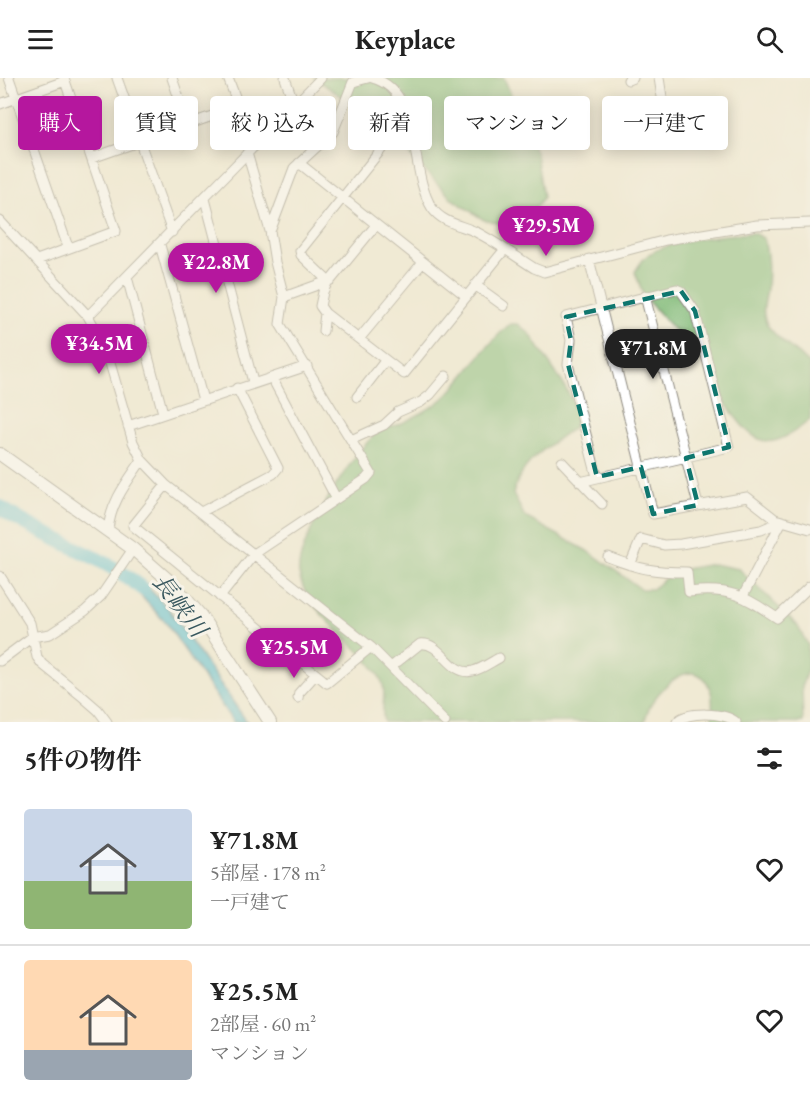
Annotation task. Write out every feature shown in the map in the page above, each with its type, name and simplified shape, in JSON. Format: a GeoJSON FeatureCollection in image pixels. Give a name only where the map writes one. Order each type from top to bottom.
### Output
{"type":"FeatureCollection","features":[{"type":"Feature","properties":{"kind":"street"},"geometry":{"type":"LineString","coordinates":[[9,78],[68,247]]}},
{"type":"Feature","properties":{"kind":"street"},"geometry":{"type":"LineString","coordinates":[[117,78],[123,96]]}},
{"type":"Feature","properties":{"kind":"street"},"geometry":{"type":"LineString","coordinates":[[172,78],[178,96]]}},
{"type":"Feature","properties":{"kind":"street"},"geometry":{"type":"LineString","coordinates":[[228,78],[234,96]]}},
{"type":"Feature","properties":{"kind":"street"},"geometry":{"type":"LineString","coordinates":[[285,78],[291,96]]}},
{"type":"Feature","properties":{"kind":"street"},"geometry":{"type":"LineString","coordinates":[[302,96],[321,78]]}},
{"type":"Feature","properties":{"kind":"street"},"geometry":{"type":"LineString","coordinates":[[270,231],[294,168],[333,132],[348,80],[370,78],[383,81],[393,89],[397,96]]}},
{"type":"Feature","properties":{"kind":"street"},"geometry":{"type":"LineString","coordinates":[[659,78],[662,96]]}},
{"type":"Feature","properties":{"kind":"street"},"geometry":{"type":"LineString","coordinates":[[0,104],[64,80],[116,231],[37,260]]}},
{"type":"Feature","properties":{"kind":"street"},"geometry":{"type":"LineString","coordinates":[[92,158],[114,150]]}},
{"type":"Feature","properties":{"kind":"street"},"geometry":{"type":"LineString","coordinates":[[142,150],[172,232]]}},
{"type":"Feature","properties":{"kind":"street"},"geometry":{"type":"LineString","coordinates":[[88,316],[205,199],[250,150]]}},
{"type":"Feature","properties":{"kind":"street"},"geometry":{"type":"LineString","coordinates":[[220,597],[254,554],[366,479],[371,473],[280,324],[284,297],[250,150]]}},
{"type":"Feature","properties":{"kind":"street"},"geometry":{"type":"LineString","coordinates":[[328,281],[301,255],[300,251],[381,150]]}},
{"type":"Feature","properties":{"kind":"street"},"geometry":{"type":"LineString","coordinates":[[415,150],[422,185],[433,209],[445,220],[475,231],[544,272],[666,240],[757,225],[810,223]]}},
{"type":"Feature","properties":{"kind":"street"},"geometry":{"type":"LineString","coordinates":[[299,163],[466,296]]}},
{"type":"Feature","properties":{"kind":"street"},"geometry":{"type":"LineString","coordinates":[[205,199],[253,382]]}},
{"type":"Feature","properties":{"kind":"street"},"geometry":{"type":"LineString","coordinates":[[0,222],[88,316],[105,346],[133,442],[142,460],[166,485],[371,647],[446,722]]}},
{"type":"Feature","properties":{"kind":"street"},"geometry":{"type":"LineString","coordinates":[[284,297],[332,280],[376,225]]}},
{"type":"Feature","properties":{"kind":"street"},"geometry":{"type":"LineString","coordinates":[[160,245],[203,399]]}},
{"type":"Feature","properties":{"kind":"street"},"geometry":{"type":"LineString","coordinates":[[328,281],[320,306],[325,313],[404,375],[505,249]]}},
{"type":"Feature","properties":{"kind":"street"},"geometry":{"type":"LineString","coordinates":[[589,259],[653,514],[747,496],[775,519],[810,529]]}},
{"type":"Feature","properties":{"kind":"street"},"geometry":{"type":"LineString","coordinates":[[359,339],[423,262]]}},
{"type":"Feature","properties":{"kind":"street"},"geometry":{"type":"LineString","coordinates":[[127,277],[163,413]]}},
{"type":"Feature","properties":{"kind":"street"},"geometry":{"type":"LineString","coordinates":[[475,285],[504,306]]}},
{"type":"Feature","properties":{"kind":"street"},"geometry":{"type":"LineString","coordinates":[[580,482],[729,447],[695,311],[681,291],[676,289],[645,296],[566,317],[571,340],[568,364],[597,477]]}},
{"type":"Feature","properties":{"kind":"street"},"geometry":{"type":"LineString","coordinates":[[645,296],[698,505]]}},
{"type":"Feature","properties":{"kind":"street"},"geometry":{"type":"LineString","coordinates":[[323,331],[325,313]]}},
{"type":"Feature","properties":{"kind":"street"},"geometry":{"type":"LineString","coordinates":[[357,397],[386,361]]}},
{"type":"Feature","properties":{"kind":"street"},"geometry":{"type":"LineString","coordinates":[[128,426],[253,382],[307,366]]}},
{"type":"Feature","properties":{"kind":"street"},"geometry":{"type":"LineString","coordinates":[[351,440],[384,425],[398,412],[421,402],[446,376]]}},
{"type":"Feature","properties":{"kind":"street"},"geometry":{"type":"LineString","coordinates":[[272,378],[336,498]]}},
{"type":"Feature","properties":{"kind":"street"},"geometry":{"type":"LineString","coordinates":[[201,512],[273,474],[278,468],[237,388]]}},
{"type":"Feature","properties":{"kind":"street"},"geometry":{"type":"LineString","coordinates":[[0,453],[133,549],[173,584],[201,616],[270,722]]}},
{"type":"Feature","properties":{"kind":"street"},"geometry":{"type":"LineString","coordinates":[[108,531],[109,515],[123,488],[142,460]]}},
{"type":"Feature","properties":{"kind":"street"},"geometry":{"type":"LineString","coordinates":[[562,462],[602,504]]}},
{"type":"Feature","properties":{"kind":"street"},"geometry":{"type":"LineString","coordinates":[[166,485],[133,526],[327,683],[371,647]]}},
{"type":"Feature","properties":{"kind":"street"},"geometry":{"type":"LineString","coordinates":[[630,565],[641,539],[664,545],[681,544],[761,530],[782,521]]}},
{"type":"Feature","properties":{"kind":"street"},"geometry":{"type":"LineString","coordinates":[[743,596],[782,521]]}},
{"type":"Feature","properties":{"kind":"street"},"geometry":{"type":"LineString","coordinates":[[0,661],[32,637],[50,634],[69,623],[101,596],[133,549]]}},
{"type":"Feature","properties":{"kind":"street"},"geometry":{"type":"LineString","coordinates":[[608,556],[656,572],[687,572],[689,592],[703,590],[743,596],[777,618],[810,586]]}},
{"type":"Feature","properties":{"kind":"street"},"geometry":{"type":"LineString","coordinates":[[0,576],[30,623],[37,657],[42,664],[98,710],[107,722]]}},
{"type":"Feature","properties":{"kind":"street"},"geometry":{"type":"LineString","coordinates":[[391,667],[420,644],[426,643],[464,672],[476,670],[499,658]]}},
{"type":"Feature","properties":{"kind":"street"},"geometry":{"type":"LineString","coordinates":[[297,694],[316,674]]}},
{"type":"Feature","properties":{"kind":"street"},"geometry":{"type":"LineString","coordinates":[[676,722],[687,715],[716,714],[730,717],[736,722]]}},
{"type":"Feature","properties":{"kind":"highlighted area"},"geometry":{"type":"Polygon","coordinates":[[[681,291],[695,311],[729,447],[686,458],[698,505],[653,514],[641,467],[597,477],[568,364],[571,340],[566,317],[681,291]]]}},
{"type":"Feature","properties":{"kind":"green space"},"geometry":{"type":"Polygon","coordinates":[[[314,78],[504,78],[512,96],[444,96],[444,150],[534,150],[543,197],[529,218],[506,225],[484,220],[452,199],[405,150],[432,150],[432,96],[348,96],[348,101],[314,78]]]}},
{"type":"Feature","properties":{"kind":"green space"},"geometry":{"type":"Polygon","coordinates":[[[754,233],[763,238],[767,257],[764,312],[768,326],[810,364],[810,420],[781,439],[772,441],[764,441],[755,437],[737,419],[725,402],[708,367],[644,297],[635,272],[649,254],[659,249],[685,241],[754,233]]]}},
{"type":"Feature","properties":{"kind":"green space"},"geometry":{"type":"Polygon","coordinates":[[[510,324],[518,324],[530,334],[575,405],[577,419],[574,427],[545,448],[522,472],[513,494],[525,517],[591,553],[641,589],[652,589],[673,572],[690,568],[713,564],[739,569],[797,625],[808,645],[808,668],[802,685],[803,722],[712,722],[710,689],[703,678],[694,673],[673,680],[662,689],[648,711],[645,722],[384,722],[382,682],[363,655],[313,604],[304,589],[299,574],[300,560],[315,521],[341,477],[368,442],[381,430],[409,420],[442,399],[510,324]]]}},
{"type":"Feature","properties":{"kind":"water"},"geometry":{"type":"Polygon","coordinates":[[[124,570],[143,582],[168,608],[247,722],[233,722],[167,624],[128,582],[124,570]]]}},
{"type":"Feature","properties":{"kind":"waterway","name":"長峡川"},"geometry":{"type":"LineString","coordinates":[[0,507],[127,576],[143,589]]}}]}
